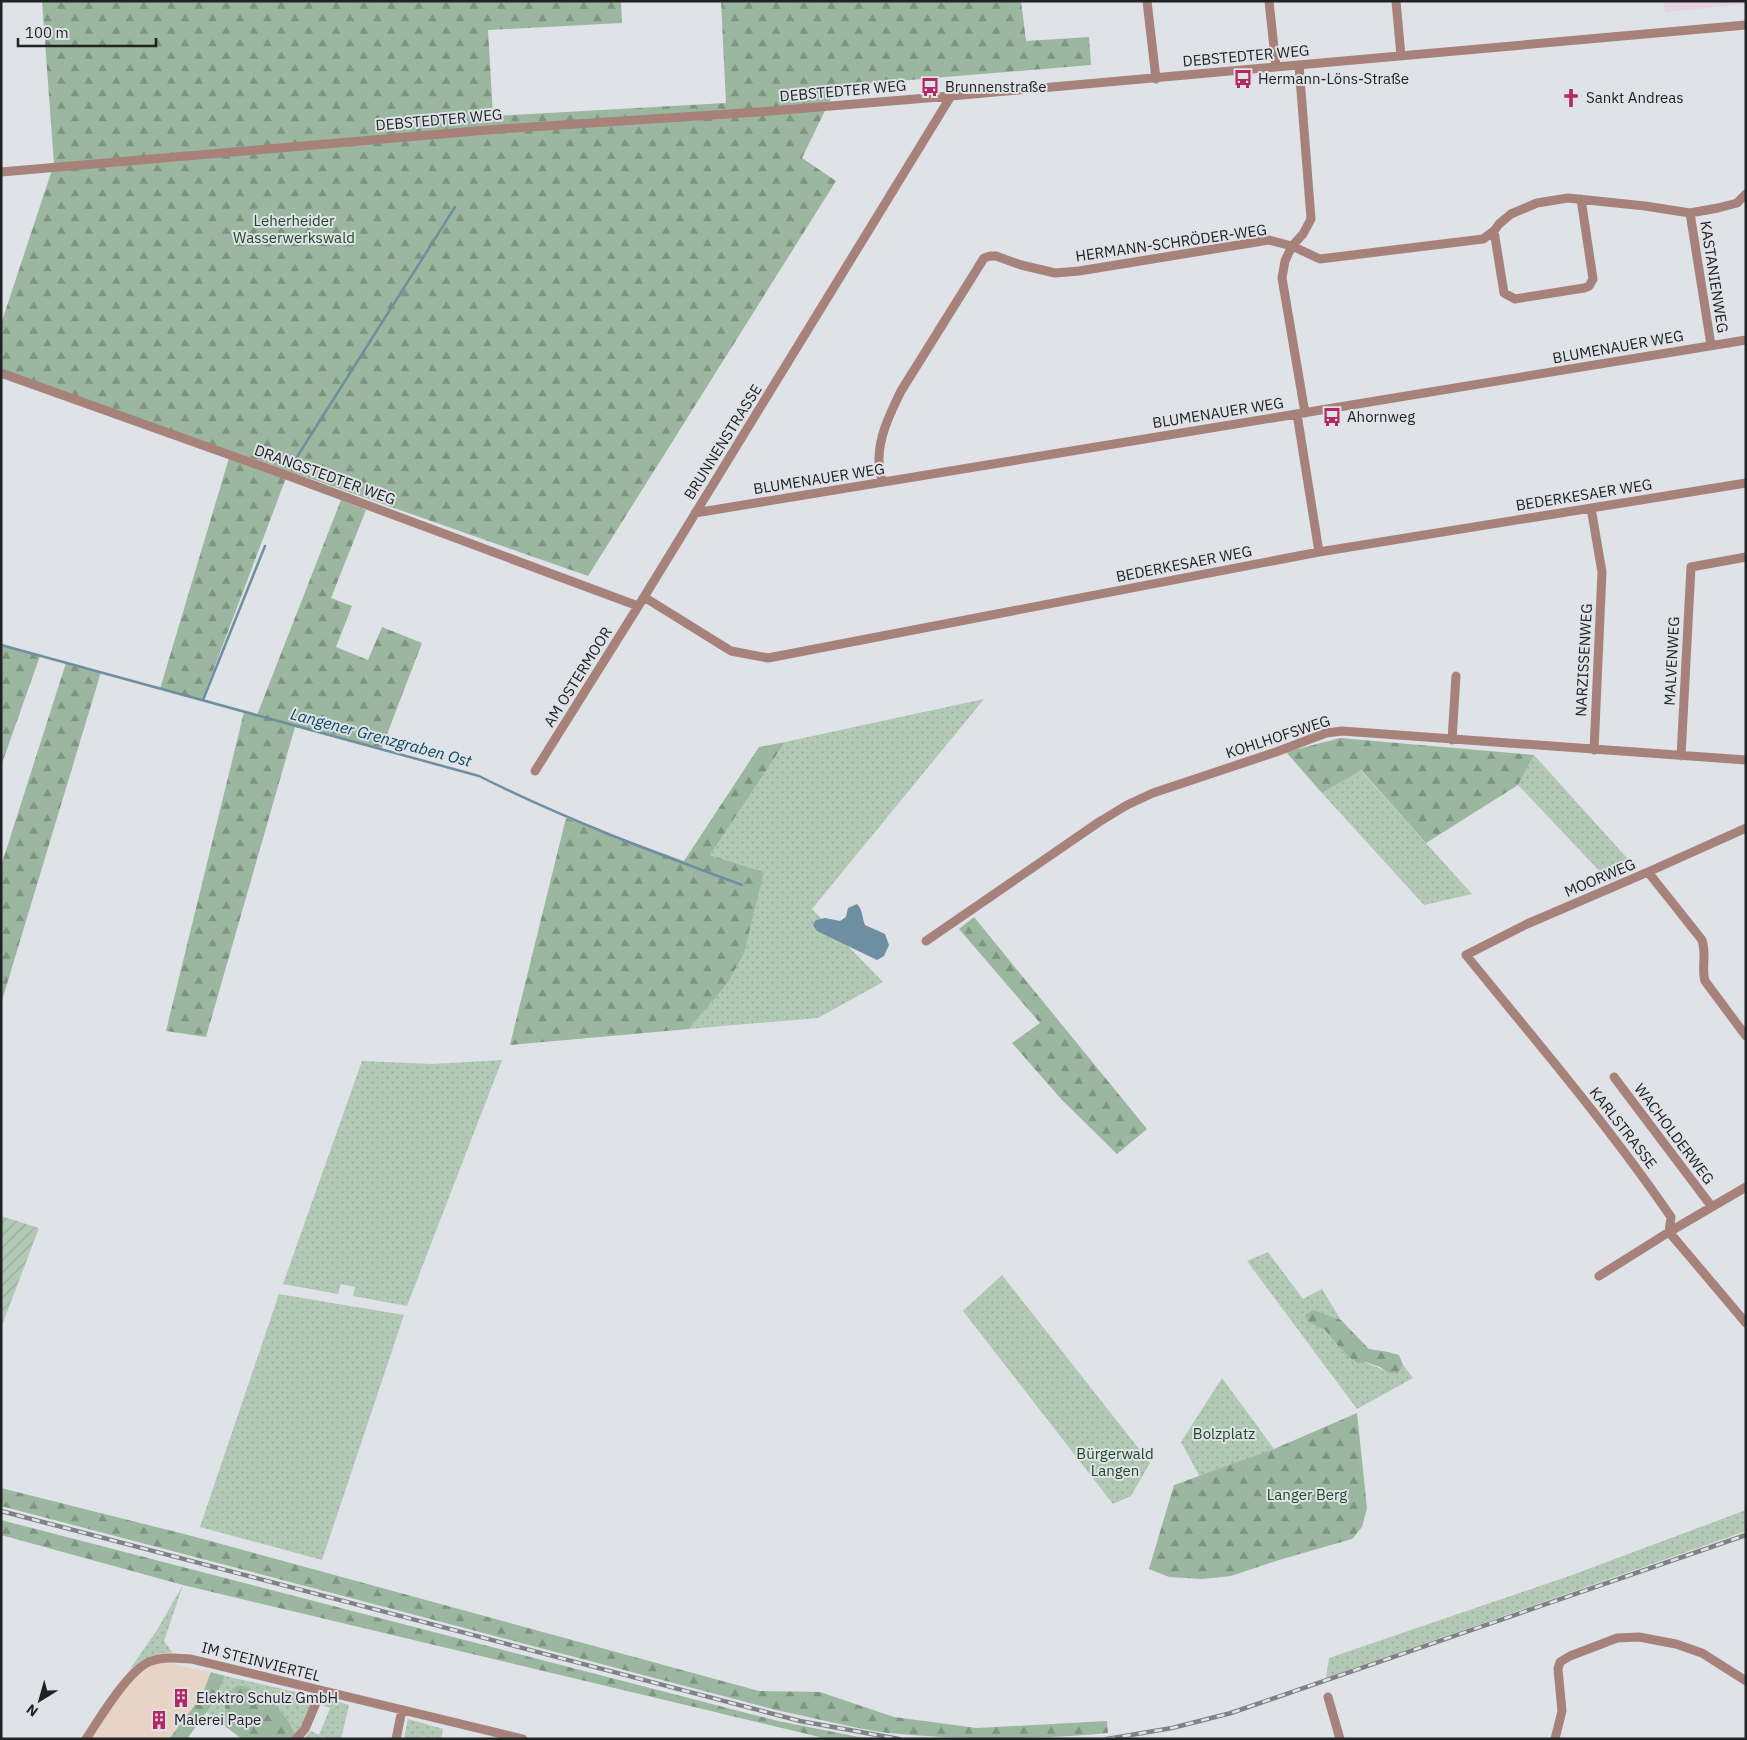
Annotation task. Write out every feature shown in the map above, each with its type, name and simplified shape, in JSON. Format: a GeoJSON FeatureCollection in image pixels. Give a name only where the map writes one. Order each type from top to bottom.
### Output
{"type":"FeatureCollection","features":[{"type":"Feature","properties":{"kind":"street"},"geometry":{"type":"LineString","coordinates":[[1147,1],[1156,79]]}},
{"type":"Feature","properties":{"kind":"street"},"geometry":{"type":"LineString","coordinates":[[1269,1],[1276,67]]}},
{"type":"Feature","properties":{"kind":"street"},"geometry":{"type":"LineString","coordinates":[[1396,1],[1401,56]]}},
{"type":"Feature","properties":{"kind":"street","name":"DEBSTEDTER WEG"},"geometry":{"type":"LineString","coordinates":[[1,172],[499,129],[758,112],[1156,79],[1746,25]]}},
{"type":"Feature","properties":{"kind":"street"},"geometry":{"type":"LineString","coordinates":[[1299,65],[1311,219],[1303,234],[1292,246],[1285,261],[1282,278],[1319,552]]}},
{"type":"Feature","properties":{"kind":"street","name":"BRUNNENSTRASSE"},"geometry":{"type":"LineString","coordinates":[[644,597],[951,96]]}},
{"type":"Feature","properties":{"kind":"street","name":"KASTANIENWEG"},"geometry":{"type":"LineString","coordinates":[[1711,345],[1690,213],[1737,203],[1746,194]]}},
{"type":"Feature","properties":{"kind":"street","name":"HERMANN-SCHRÖDER-WEG"},"geometry":{"type":"LineString","coordinates":[[882,482],[879,459],[882,437],[890,414],[901,391],[984,258],[990,256],[996,256],[1021,265],[1055,273],[1078,271],[1269,240],[1292,246],[1320,258],[1483,238],[1494,231],[1511,214],[1537,203],[1568,198],[1690,213]]}},
{"type":"Feature","properties":{"kind":"street"},"geometry":{"type":"LineString","coordinates":[[1494,231],[1504,293],[1508,297],[1515,299],[1584,288],[1589,286],[1593,279],[1581,199]]}},
{"type":"Feature","properties":{"kind":"street","name":"BLUMENAUER WEG"},"geometry":{"type":"LineString","coordinates":[[695,513],[1746,340]]}},
{"type":"Feature","properties":{"kind":"street","name":"DRANGSTEDTER WEG"},"geometry":{"type":"LineString","coordinates":[[1,373],[298,480],[638,606]]}},
{"type":"Feature","properties":{"kind":"street","name":"BEDERKESAER WEG"},"geometry":{"type":"LineString","coordinates":[[644,597],[731,651],[768,658],[1319,552],[1746,483]]}},
{"type":"Feature","properties":{"kind":"street","name":"NARZISSENWEG"},"geometry":{"type":"LineString","coordinates":[[1591,508],[1602,572],[1594,750]]}},
{"type":"Feature","properties":{"kind":"street","name":"MALVENWEG"},"geometry":{"type":"LineString","coordinates":[[1681,756],[1691,567],[1746,557]]}},
{"type":"Feature","properties":{"kind":"street","name":"AM OSTERMOOR"},"geometry":{"type":"LineString","coordinates":[[535,771],[644,597]]}},
{"type":"Feature","properties":{"kind":"street"},"geometry":{"type":"LineString","coordinates":[[1452,740],[1456,676]]}},
{"type":"Feature","properties":{"kind":"street","name":"KOHLHOFSWEG"},"geometry":{"type":"LineString","coordinates":[[926,941],[1099,822],[1127,805],[1153,793],[1276,752],[1326,733],[1342,732],[1746,760]]}},
{"type":"Feature","properties":{"kind":"street","name":"MOORWEG"},"geometry":{"type":"LineString","coordinates":[[1466,955],[1527,924],[1746,828]]}},
{"type":"Feature","properties":{"kind":"street"},"geometry":{"type":"LineString","coordinates":[[1648,872],[1702,940],[1705,950],[1703,974],[1705,981],[1746,1036]]}},
{"type":"Feature","properties":{"kind":"street","name":"KARLSTRASSE"},"geometry":{"type":"LineString","coordinates":[[1466,955],[1642,1174],[1671,1217],[1669,1232]]}},
{"type":"Feature","properties":{"kind":"street","name":"WACHOLDERWEG"},"geometry":{"type":"LineString","coordinates":[[1614,1077],[1712,1207]]}},
{"type":"Feature","properties":{"kind":"street"},"geometry":{"type":"LineString","coordinates":[[1598,1276],[1746,1187]]}},
{"type":"Feature","properties":{"kind":"street"},"geometry":{"type":"LineString","coordinates":[[1669,1232],[1746,1323]]}},
{"type":"Feature","properties":{"kind":"street"},"geometry":{"type":"LineString","coordinates":[[1555,1739],[1562,1711],[1558,1669],[1560,1662],[1570,1656],[1618,1638],[1638,1637],[1676,1644],[1702,1653],[1746,1681]]}},
{"type":"Feature","properties":{"kind":"street","name":"IM STEINVIERTEL"},"geometry":{"type":"LineString","coordinates":[[86,1739],[122,1685],[150,1661],[172,1657],[191,1659],[321,1690],[495,1735],[523,1739]]}},
{"type":"Feature","properties":{"kind":"street"},"geometry":{"type":"LineString","coordinates":[[296,1739],[305,1728],[321,1690]]}},
{"type":"Feature","properties":{"kind":"street"},"geometry":{"type":"LineString","coordinates":[[1328,1697],[1340,1739]]}},
{"type":"Feature","properties":{"kind":"street"},"geometry":{"type":"LineString","coordinates":[[396,1739],[402,1710]]}},
{"type":"Feature","properties":{"kind":"shaded area"},"geometry":{"type":"Polygon","coordinates":[[[1664,1],[1746,1],[1746,4],[1665,12],[1664,1]]]}},
{"type":"Feature","properties":{"kind":"shaded area"},"geometry":{"type":"Polygon","coordinates":[[[172,1652],[172,1664],[211,1672],[201,1697],[169,1739],[81,1739],[130,1669],[156,1654],[172,1652]]]}},
{"type":"Feature","properties":{"kind":"green space","name":"Leherheider Wasserwerkswald"},"geometry":{"type":"Polygon","coordinates":[[[42,1],[621,1],[622,23],[488,30],[493,116],[726,103],[721,1],[1021,1],[1026,41],[1089,37],[1091,65],[837,86],[802,158],[836,181],[588,576],[1,370],[1,324],[54,164],[42,1]]]}},
{"type":"Feature","properties":{"kind":"green space"},"geometry":{"type":"Polygon","coordinates":[[[229,458],[286,478],[202,700],[160,689],[229,458]]]}},
{"type":"Feature","properties":{"kind":"green space"},"geometry":{"type":"Polygon","coordinates":[[[341,500],[366,510],[331,598],[352,606],[336,647],[368,660],[382,627],[422,643],[381,750],[295,727],[206,1037],[166,1031],[244,712],[257,715],[341,500]]]}},
{"type":"Feature","properties":{"kind":"green space"},"geometry":{"type":"Polygon","coordinates":[[[1,645],[40,656],[1,766],[1,645]]]}},
{"type":"Feature","properties":{"kind":"green space"},"geometry":{"type":"Polygon","coordinates":[[[66,663],[101,672],[1,1004],[1,866],[66,663]]]}},
{"type":"Feature","properties":{"kind":"green space"},"geometry":{"type":"Polygon","coordinates":[[[984,699],[812,909],[883,982],[818,1018],[689,1029],[727,984],[764,872],[710,855],[785,742],[984,699]]]}},
{"type":"Feature","properties":{"kind":"green space"},"geometry":{"type":"Polygon","coordinates":[[[1340,738],[1534,755],[1518,785],[1426,843],[1361,770],[1322,793],[1286,752],[1340,738]]]}},
{"type":"Feature","properties":{"kind":"green space"},"geometry":{"type":"Polygon","coordinates":[[[785,742],[710,855],[764,872],[744,953],[727,984],[689,1029],[510,1045],[566,818],[684,861],[759,747],[785,742]]]}},
{"type":"Feature","properties":{"kind":"green space"},"geometry":{"type":"Polygon","coordinates":[[[1534,755],[1636,868],[1610,882],[1518,785],[1534,755]]]}},
{"type":"Feature","properties":{"kind":"green space"},"geometry":{"type":"Polygon","coordinates":[[[1360,770],[1472,894],[1424,905],[1322,793],[1360,770]]]}},
{"type":"Feature","properties":{"kind":"green space"},"geometry":{"type":"Polygon","coordinates":[[[974,917],[1147,1129],[1117,1154],[1062,1100],[1012,1043],[1040,1023],[959,929],[974,917]]]}},
{"type":"Feature","properties":{"kind":"green space"},"geometry":{"type":"Polygon","coordinates":[[[502,1060],[407,1306],[353,1296],[355,1287],[341,1284],[338,1294],[283,1284],[362,1061],[432,1064],[502,1060]]]}},
{"type":"Feature","properties":{"kind":"green space"},"geometry":{"type":"Polygon","coordinates":[[[1,1216],[39,1228],[1,1328],[1,1216]]]}},
{"type":"Feature","properties":{"kind":"green space"},"geometry":{"type":"Polygon","coordinates":[[[1268,1252],[1303,1299],[1322,1289],[1341,1320],[1314,1310],[1308,1322],[1326,1331],[1338,1346],[1358,1358],[1398,1374],[1403,1365],[1413,1378],[1357,1409],[1247,1261],[1268,1252]]]}},
{"type":"Feature","properties":{"kind":"green space","name":"Bürgerwald Langen"},"geometry":{"type":"Polygon","coordinates":[[[1002,1275],[1150,1463],[1131,1496],[1113,1504],[963,1311],[1002,1275]]]}},
{"type":"Feature","properties":{"kind":"green space"},"geometry":{"type":"Polygon","coordinates":[[[279,1294],[404,1315],[322,1560],[200,1527],[279,1294]]]}},
{"type":"Feature","properties":{"kind":"green space"},"geometry":{"type":"Polygon","coordinates":[[[1314,1310],[1341,1320],[1369,1349],[1399,1355],[1403,1365],[1398,1374],[1389,1373],[1380,1367],[1366,1362],[1358,1363],[1349,1357],[1325,1330],[1308,1322],[1305,1315],[1314,1310]]]}},
{"type":"Feature","properties":{"kind":"green space","name":"Bolzplatz"},"geometry":{"type":"Polygon","coordinates":[[[1222,1378],[1274,1449],[1200,1477],[1181,1442],[1222,1378]]]}},
{"type":"Feature","properties":{"kind":"green space","name":"Langer Berg"},"geometry":{"type":"Polygon","coordinates":[[[1357,1413],[1367,1508],[1362,1527],[1352,1539],[1231,1576],[1202,1579],[1169,1577],[1149,1569],[1174,1485],[1274,1449],[1357,1413]]]}},
{"type":"Feature","properties":{"kind":"green space"},"geometry":{"type":"Polygon","coordinates":[[[1,1488],[188,1535],[759,1691],[820,1692],[894,1717],[977,1728],[1107,1721],[1108,1733],[1026,1738],[915,1735],[874,1731],[780,1711],[1,1506],[1,1488]]]}},
{"type":"Feature","properties":{"kind":"green space"},"geometry":{"type":"Polygon","coordinates":[[[1746,1510],[1746,1531],[1326,1678],[1329,1658],[1572,1575],[1746,1510]]]}},
{"type":"Feature","properties":{"kind":"green space"},"geometry":{"type":"Polygon","coordinates":[[[1,1520],[778,1721],[869,1739],[828,1739],[183,1585],[1,1535],[1,1520]]]}},
{"type":"Feature","properties":{"kind":"green space"},"geometry":{"type":"Polygon","coordinates":[[[183,1585],[164,1641],[172,1652],[156,1654],[130,1669],[157,1630],[183,1585]]]}},
{"type":"Feature","properties":{"kind":"green space"},"geometry":{"type":"Polygon","coordinates":[[[211,1672],[225,1676],[213,1703],[187,1739],[169,1739],[201,1697],[211,1672]]]}},
{"type":"Feature","properties":{"kind":"green space"},"geometry":{"type":"Polygon","coordinates":[[[225,1676],[313,1696],[310,1711],[296,1735],[286,1718],[273,1703],[257,1692],[238,1685],[225,1706],[226,1727],[206,1712],[213,1703],[225,1676]]]}},
{"type":"Feature","properties":{"kind":"green space"},"geometry":{"type":"Polygon","coordinates":[[[238,1685],[257,1692],[273,1703],[286,1717],[296,1735],[293,1739],[242,1739],[226,1727],[225,1706],[228,1693],[238,1685]]]}},
{"type":"Feature","properties":{"kind":"green space"},"geometry":{"type":"Polygon","coordinates":[[[324,1698],[349,1705],[341,1739],[304,1739],[311,1731],[319,1735],[330,1708],[322,1705],[324,1698]]]}},
{"type":"Feature","properties":{"kind":"green space"},"geometry":{"type":"Polygon","coordinates":[[[408,1719],[443,1729],[441,1739],[404,1739],[408,1719]]]}},
{"type":"Feature","properties":{"kind":"water"},"geometry":{"type":"Polygon","coordinates":[[[857,904],[865,925],[885,934],[889,945],[884,956],[877,960],[817,931],[813,925],[816,920],[825,918],[840,921],[846,917],[848,908],[857,904]]]}},
{"type":"Feature","properties":{"kind":"waterway"},"geometry":{"type":"LineString","coordinates":[[290,468],[455,207]]}},
{"type":"Feature","properties":{"kind":"waterway"},"geometry":{"type":"LineString","coordinates":[[203,700],[265,546]]}},
{"type":"Feature","properties":{"kind":"waterway","name":"Langener Grenzgraben Ost"},"geometry":{"type":"LineString","coordinates":[[1,645],[479,776],[576,821],[742,885]]}},
{"type":"Feature","properties":{"kind":"railway"},"geometry":{"type":"LineString","coordinates":[[1,1511],[800,1721],[899,1739]]}},
{"type":"Feature","properties":{"kind":"railway"},"geometry":{"type":"LineString","coordinates":[[1107,1739],[1172,1728],[1231,1713],[1746,1535]]}},
{"type":"Feature","properties":{"kind":"place","name":"Hermann-Löns-Straße"},"geometry":{"type":"Point","coordinates":[1243,79]}},
{"type":"Feature","properties":{"kind":"place","name":"Brunnenstraße"},"geometry":{"type":"Point","coordinates":[930,87]}},
{"type":"Feature","properties":{"kind":"place","name":"Sankt Andreas"},"geometry":{"type":"Point","coordinates":[1571,98]}},
{"type":"Feature","properties":{"kind":"place","name":"Ahornweg"},"geometry":{"type":"Point","coordinates":[1332,417]}},
{"type":"Feature","properties":{"kind":"place","name":"Elektro Schulz GmbH"},"geometry":{"type":"Point","coordinates":[181,1698]}},
{"type":"Feature","properties":{"kind":"place","name":"Malerei Pape"},"geometry":{"type":"Point","coordinates":[159,1720]}}]}
